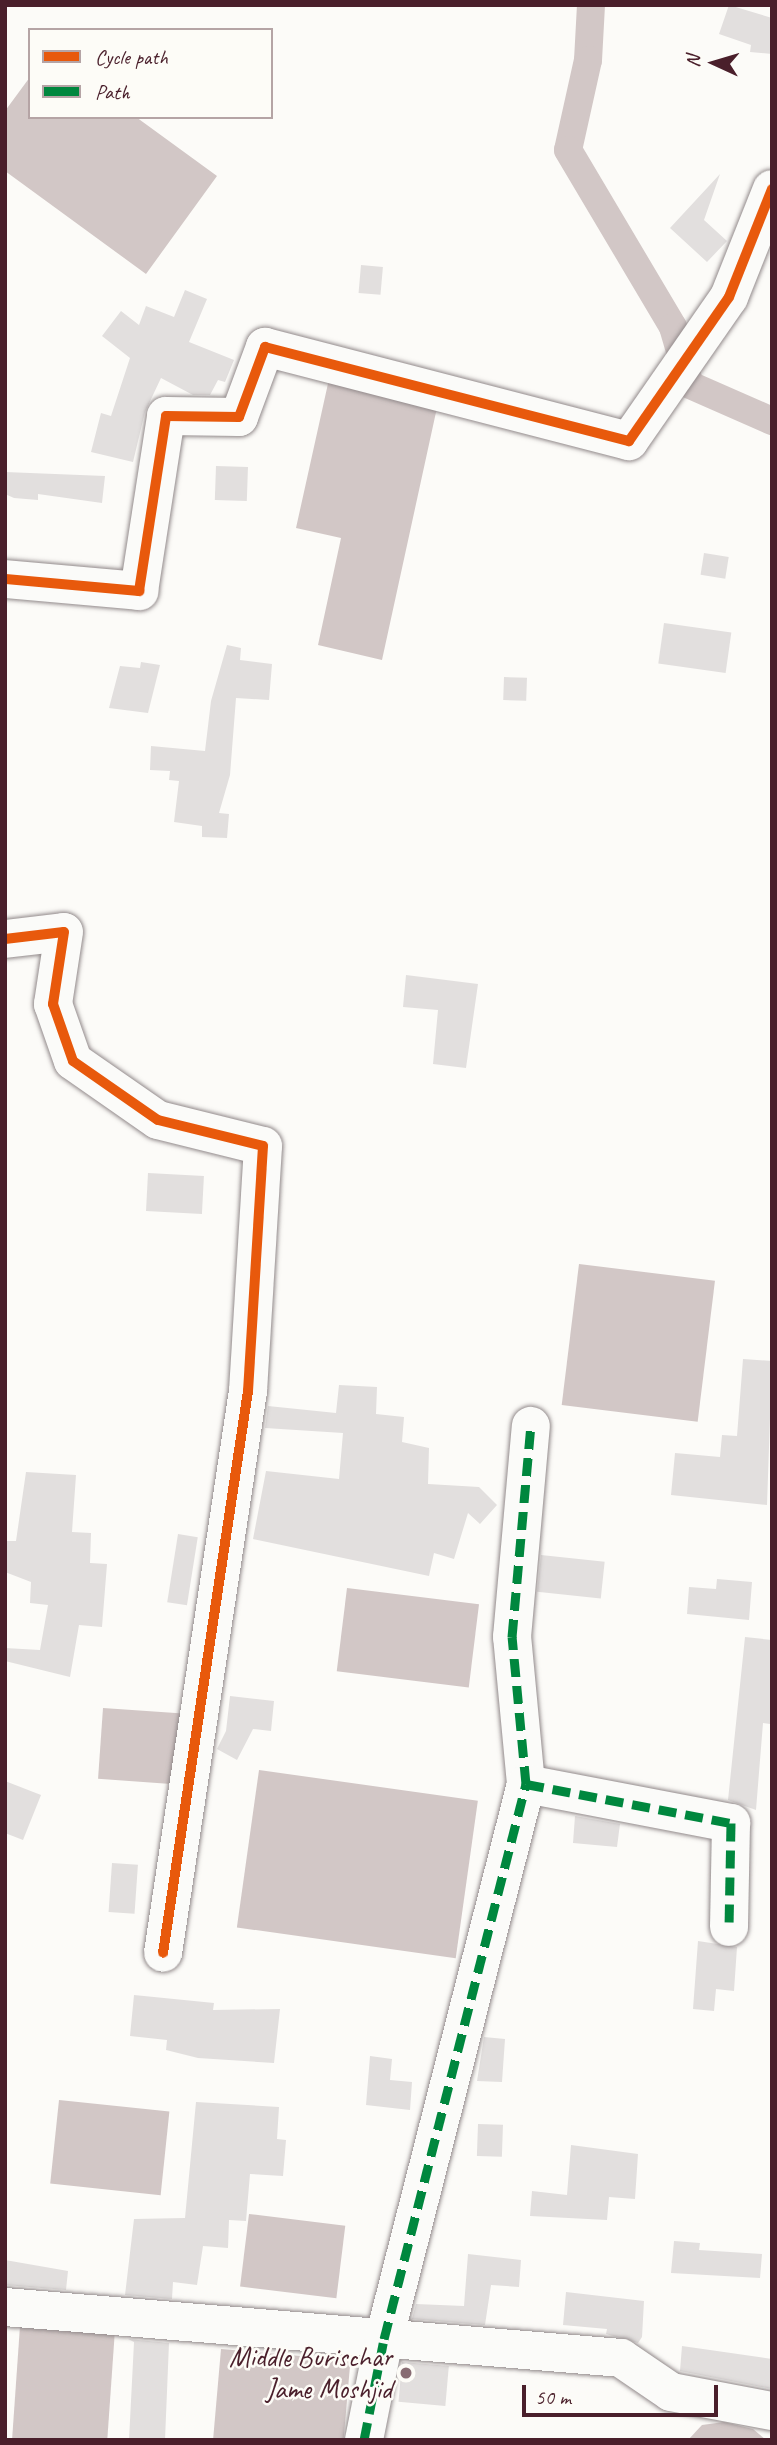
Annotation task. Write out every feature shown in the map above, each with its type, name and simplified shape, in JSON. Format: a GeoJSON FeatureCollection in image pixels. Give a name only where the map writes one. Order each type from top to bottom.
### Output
{"type":"FeatureCollection","features":[{"type":"Feature","properties":{"kind":"street"},"geometry":{"type":"LineString","coordinates":[[5,579],[139,591],[166,416],[239,417],[265,347],[629,442],[729,297],[772,189]]}},
{"type":"Feature","properties":{"kind":"street"},"geometry":{"type":"LineString","coordinates":[[5,939],[64,932],[53,1004],[73,1060],[158,1120],[263,1146],[248,1391],[163,1953]]}},
{"type":"Feature","properties":{"kind":"street"},"geometry":{"type":"LineString","coordinates":[[364,2440],[384,2339],[526,1784],[512,1637],[531,1426]]}},
{"type":"Feature","properties":{"kind":"street"},"geometry":{"type":"LineString","coordinates":[[526,1784],[731,1823],[729,1927]]}},
{"type":"Feature","properties":{"kind":"street"},"geometry":{"type":"LineString","coordinates":[[5,2308],[621,2358],[671,2392],[772,2411]]}},
{"type":"Feature","properties":{"kind":"shaded area"},"geometry":{"type":"Polygon","coordinates":[[[28,80],[28,119],[139,119],[217,176],[146,274],[5,171],[5,111],[28,80]]]}},
{"type":"Feature","properties":{"kind":"shaded area"},"geometry":{"type":"Polygon","coordinates":[[[329,379],[438,403],[382,660],[318,645],[341,538],[296,528],[329,379]]]}},
{"type":"Feature","properties":{"kind":"shaded area"},"geometry":{"type":"Polygon","coordinates":[[[579,1264],[715,1281],[698,1422],[562,1405],[579,1264]]]}},
{"type":"Feature","properties":{"kind":"shaded area"},"geometry":{"type":"Polygon","coordinates":[[[347,1588],[479,1604],[469,1688],[337,1671],[347,1588]]]}},
{"type":"Feature","properties":{"kind":"shaded area"},"geometry":{"type":"Polygon","coordinates":[[[103,1708],[183,1714],[178,1784],[98,1779],[103,1708]]]}},
{"type":"Feature","properties":{"kind":"shaded area"},"geometry":{"type":"Polygon","coordinates":[[[259,1770],[478,1801],[456,1958],[237,1927],[259,1770]]]}},
{"type":"Feature","properties":{"kind":"shaded area"},"geometry":{"type":"Polygon","coordinates":[[[59,2100],[169,2112],[161,2195],[50,2184],[59,2100]]]}},
{"type":"Feature","properties":{"kind":"shaded area"},"geometry":{"type":"Polygon","coordinates":[[[249,2214],[345,2226],[336,2298],[240,2286],[249,2214]]]}},
{"type":"Feature","properties":{"kind":"shaded area"},"geometry":{"type":"Polygon","coordinates":[[[20,2326],[115,2333],[107,2440],[12,2440],[20,2326]]]}},
{"type":"Feature","properties":{"kind":"shaded area"},"geometry":{"type":"Polygon","coordinates":[[[221,2349],[351,2360],[344,2440],[213,2440],[221,2349]]]}},
{"type":"Feature","properties":{"kind":"shaded area"},"geometry":{"type":"Polygon","coordinates":[[[724,2422],[753,2429],[766,2440],[688,2440],[702,2425],[724,2422]]]}},
{"type":"Feature","properties":{"kind":"building"},"geometry":{"type":"Polygon","coordinates":[[[729,5],[772,18],[772,54],[750,52],[751,45],[719,34],[729,5]]]}},
{"type":"Feature","properties":{"kind":"building"},"geometry":{"type":"Polygon","coordinates":[[[720,174],[704,220],[727,241],[707,262],[670,228],[720,174]]]}},
{"type":"Feature","properties":{"kind":"building"},"geometry":{"type":"Polygon","coordinates":[[[361,265],[383,267],[380,295],[359,293],[361,265]]]}},
{"type":"Feature","properties":{"kind":"building"},"geometry":{"type":"Polygon","coordinates":[[[185,290],[207,299],[189,342],[234,360],[225,382],[218,380],[210,395],[193,395],[161,378],[145,412],[133,462],[91,452],[101,413],[111,416],[130,358],[102,336],[121,311],[139,325],[146,306],[174,317],[185,290]]]}},
{"type":"Feature","properties":{"kind":"building"},"geometry":{"type":"Polygon","coordinates":[[[216,466],[248,467],[247,501],[215,500],[216,466]]]}},
{"type":"Feature","properties":{"kind":"building"},"geometry":{"type":"Polygon","coordinates":[[[5,472],[105,476],[102,503],[38,494],[38,500],[14,498],[5,494],[5,472]]]}},
{"type":"Feature","properties":{"kind":"building"},"geometry":{"type":"Polygon","coordinates":[[[704,553],[729,557],[725,579],[701,575],[704,553]]]}},
{"type":"Feature","properties":{"kind":"building"},"geometry":{"type":"Polygon","coordinates":[[[664,623],[731,632],[726,673],[658,664],[664,623]]]}},
{"type":"Feature","properties":{"kind":"building"},"geometry":{"type":"Polygon","coordinates":[[[227,645],[241,648],[240,660],[272,664],[269,700],[236,698],[230,775],[219,813],[229,814],[227,838],[202,837],[202,826],[174,822],[179,781],[169,780],[170,771],[150,770],[151,746],[205,751],[211,701],[227,645]]]}},
{"type":"Feature","properties":{"kind":"building"},"geometry":{"type":"Polygon","coordinates":[[[141,662],[160,665],[148,713],[109,708],[120,666],[140,668],[141,662]]]}},
{"type":"Feature","properties":{"kind":"building"},"geometry":{"type":"Polygon","coordinates":[[[504,677],[527,678],[526,701],[503,700],[504,677]]]}},
{"type":"Feature","properties":{"kind":"building"},"geometry":{"type":"Polygon","coordinates":[[[406,975],[478,984],[466,1068],[433,1064],[438,1010],[403,1007],[406,975]]]}},
{"type":"Feature","properties":{"kind":"building"},"geometry":{"type":"Polygon","coordinates":[[[148,1173],[204,1176],[202,1214],[146,1211],[148,1173]]]}},
{"type":"Feature","properties":{"kind":"building"},"geometry":{"type":"Polygon","coordinates":[[[743,1359],[772,1361],[767,1505],[671,1495],[675,1453],[720,1457],[722,1435],[737,1436],[743,1359]]]}},
{"type":"Feature","properties":{"kind":"building"},"geometry":{"type":"Polygon","coordinates":[[[339,1385],[377,1387],[376,1414],[404,1417],[402,1442],[429,1448],[428,1484],[479,1487],[497,1505],[480,1524],[468,1513],[454,1559],[434,1553],[429,1576],[253,1539],[266,1471],[339,1479],[343,1433],[265,1428],[268,1406],[336,1413],[339,1385]]]}},
{"type":"Feature","properties":{"kind":"building"},"geometry":{"type":"Polygon","coordinates":[[[26,1472],[76,1475],[72,1532],[91,1533],[90,1563],[107,1564],[102,1627],[79,1625],[70,1677],[5,1661],[5,1648],[40,1650],[48,1605],[30,1603],[31,1582],[5,1572],[5,1541],[16,1541],[26,1472]]]}},
{"type":"Feature","properties":{"kind":"building"},"geometry":{"type":"Polygon","coordinates":[[[178,1534],[198,1537],[187,1605],[167,1602],[178,1534]]]}},
{"type":"Feature","properties":{"kind":"building"},"geometry":{"type":"Polygon","coordinates":[[[541,1555],[605,1562],[601,1598],[537,1592],[541,1555]]]}},
{"type":"Feature","properties":{"kind":"building"},"geometry":{"type":"Polygon","coordinates":[[[717,1579],[752,1582],[749,1620],[687,1614],[689,1587],[716,1589],[717,1579]]]}},
{"type":"Feature","properties":{"kind":"building"},"geometry":{"type":"Polygon","coordinates":[[[745,1637],[772,1640],[770,1724],[763,1723],[756,1810],[728,1800],[745,1637]]]}},
{"type":"Feature","properties":{"kind":"building"},"geometry":{"type":"Polygon","coordinates":[[[230,1696],[274,1701],[271,1731],[253,1729],[237,1760],[217,1749],[226,1731],[230,1696]]]}},
{"type":"Feature","properties":{"kind":"building"},"geometry":{"type":"Polygon","coordinates":[[[5,1781],[41,1795],[23,1840],[5,1833],[5,1781]]]}},
{"type":"Feature","properties":{"kind":"building"},"geometry":{"type":"Polygon","coordinates":[[[575,1816],[620,1824],[617,1847],[573,1843],[575,1816]]]}},
{"type":"Feature","properties":{"kind":"building"},"geometry":{"type":"Polygon","coordinates":[[[112,1863],[138,1865],[135,1914],[109,1912],[112,1863]]]}},
{"type":"Feature","properties":{"kind":"building"},"geometry":{"type":"Polygon","coordinates":[[[698,1941],[737,1947],[734,1991],[716,1989],[714,2011],[693,2009],[698,1941]]]}},
{"type":"Feature","properties":{"kind":"building"},"geometry":{"type":"Polygon","coordinates":[[[134,1995],[214,2003],[213,2010],[280,2009],[274,2063],[198,2058],[166,2050],[167,2040],[130,2036],[134,1995]]]}},
{"type":"Feature","properties":{"kind":"building"},"geometry":{"type":"Polygon","coordinates":[[[484,2037],[505,2039],[502,2082],[477,2081],[484,2037]]]}},
{"type":"Feature","properties":{"kind":"building"},"geometry":{"type":"Polygon","coordinates":[[[370,2056],[392,2059],[390,2080],[412,2082],[410,2110],[366,2105],[370,2056]]]}},
{"type":"Feature","properties":{"kind":"building"},"geometry":{"type":"Polygon","coordinates":[[[196,2102],[279,2107],[277,2139],[286,2140],[283,2176],[250,2174],[246,2221],[229,2220],[228,2248],[203,2246],[197,2285],[173,2282],[172,2299],[125,2295],[134,2219],[185,2218],[196,2102]]]}},
{"type":"Feature","properties":{"kind":"building"},"geometry":{"type":"Polygon","coordinates":[[[478,2124],[503,2125],[502,2157],[477,2156],[478,2124]]]}},
{"type":"Feature","properties":{"kind":"building"},"geometry":{"type":"Polygon","coordinates":[[[571,2145],[638,2154],[635,2199],[609,2197],[607,2220],[530,2216],[532,2191],[567,2195],[571,2145]]]}},
{"type":"Feature","properties":{"kind":"building"},"geometry":{"type":"Polygon","coordinates":[[[674,2241],[700,2243],[699,2250],[762,2254],[760,2278],[671,2273],[674,2241]]]}},
{"type":"Feature","properties":{"kind":"building"},"geometry":{"type":"Polygon","coordinates":[[[468,2254],[521,2260],[519,2287],[491,2285],[485,2325],[412,2319],[416,2304],[464,2306],[468,2254]]]}},
{"type":"Feature","properties":{"kind":"building"},"geometry":{"type":"Polygon","coordinates":[[[5,2260],[68,2271],[66,2290],[5,2285],[5,2260]]]}},
{"type":"Feature","properties":{"kind":"building"},"geometry":{"type":"Polygon","coordinates":[[[566,2292],[644,2301],[642,2337],[638,2343],[606,2334],[607,2329],[563,2325],[566,2292]]]}},
{"type":"Feature","properties":{"kind":"building"},"geometry":{"type":"Polygon","coordinates":[[[128,2339],[169,2343],[165,2440],[129,2440],[134,2342],[128,2339]]]}},
{"type":"Feature","properties":{"kind":"building"},"geometry":{"type":"Polygon","coordinates":[[[682,2346],[772,2359],[772,2389],[680,2371],[682,2346]]]}},
{"type":"Feature","properties":{"kind":"building"},"geometry":{"type":"Polygon","coordinates":[[[402,2362],[449,2366],[445,2406],[399,2402],[402,2362]]]}},
{"type":"Feature","properties":{"kind":"waterway"},"geometry":{"type":"LineString","coordinates":[[591,5],[588,60],[568,150],[673,327],[690,385],[772,421]]}},
{"type":"Feature","properties":{"kind":"marked path"},"geometry":{"type":"LineString","coordinates":[[526,1784],[512,1637],[531,1426]]}},
{"type":"Feature","properties":{"kind":"marked path"},"geometry":{"type":"LineString","coordinates":[[364,2440],[384,2339],[526,1784],[731,1823],[729,1927]]}},
{"type":"Feature","properties":{"kind":"cycle path"},"geometry":{"type":"LineString","coordinates":[[5,579],[139,591],[166,416],[239,417],[265,347],[629,441],[729,297],[772,189]]}},
{"type":"Feature","properties":{"kind":"cycle path"},"geometry":{"type":"LineString","coordinates":[[5,939],[64,932],[53,1004],[73,1061],[158,1120],[263,1146],[248,1391],[163,1953]]}},
{"type":"Feature","properties":{"kind":"place","name":"Middle Burischar Jame Moshjid"},"geometry":{"type":"Point","coordinates":[406,2373]}}]}
